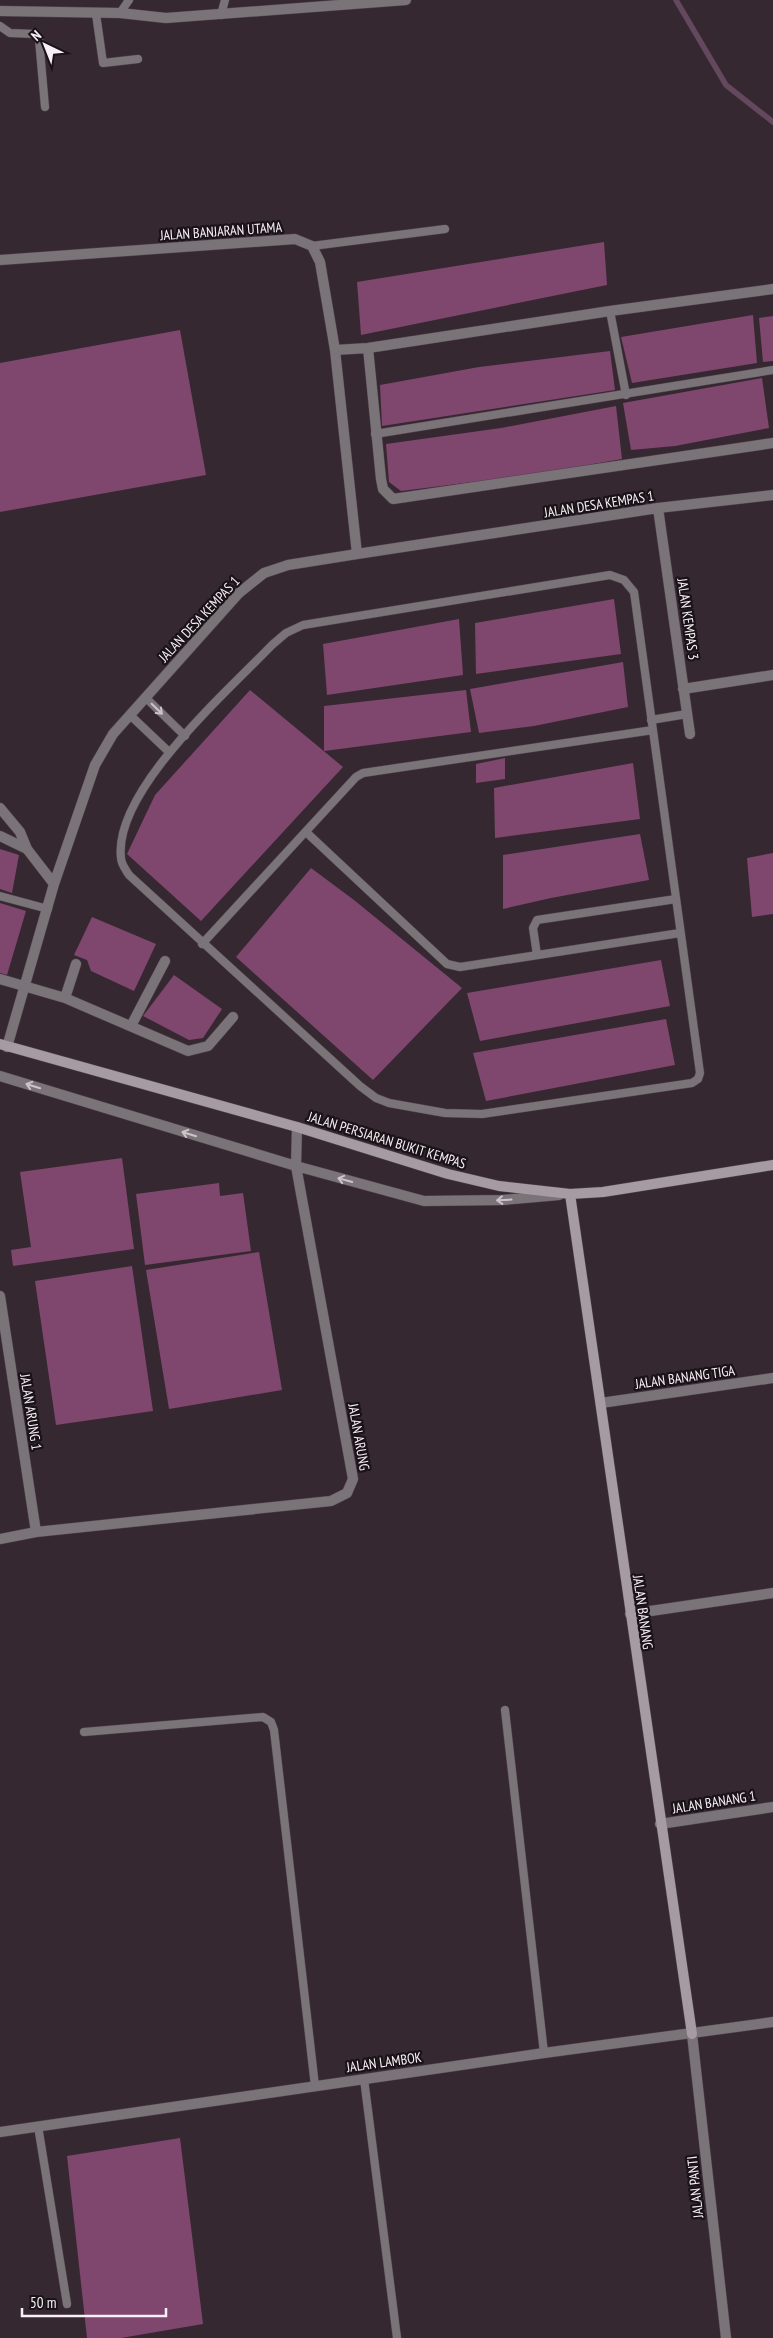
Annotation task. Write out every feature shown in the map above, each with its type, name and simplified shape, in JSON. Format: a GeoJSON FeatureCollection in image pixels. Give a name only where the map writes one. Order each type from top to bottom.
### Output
{"type":"FeatureCollection","features":[{"type":"Feature","properties":{"kind":"street"},"geometry":{"type":"LineString","coordinates":[[0,10],[96,14],[120,13],[166,18],[221,16],[406,0]]}},
{"type":"Feature","properties":{"kind":"street","name":"JALAN BANJARAN UTAMA"},"geometry":{"type":"LineString","coordinates":[[0,260],[295,239],[312,246]]}},
{"type":"Feature","properties":{"kind":"street"},"geometry":{"type":"LineString","coordinates":[[312,246],[320,262],[335,350],[357,554]]}},
{"type":"Feature","properties":{"kind":"street"},"geometry":{"type":"LineString","coordinates":[[335,350],[368,348],[610,311],[773,289]]}},
{"type":"Feature","properties":{"kind":"street"},"geometry":{"type":"LineString","coordinates":[[368,348],[375,434],[383,489],[393,499],[773,443]]}},
{"type":"Feature","properties":{"kind":"street","name":"JALAN DESA KEMPAS 1"},"geometry":{"type":"LineString","coordinates":[[3,1046],[26,985],[54,884],[95,765],[113,734],[145,697],[239,593],[264,573],[288,565],[357,554],[658,508],[773,495]]}},
{"type":"Feature","properties":{"kind":"street","name":"JALAN KEMPAS 3"},"geometry":{"type":"LineString","coordinates":[[658,508],[690,734]]}},
{"type":"Feature","properties":{"kind":"street"},"geometry":{"type":"LineString","coordinates":[[684,689],[773,675]]}},
{"type":"Feature","properties":{"kind":"street"},"geometry":{"type":"LineString","coordinates":[[0,808],[20,832],[28,849],[54,884]]}},
{"type":"Feature","properties":{"kind":"street"},"geometry":{"type":"LineString","coordinates":[[0,836],[28,849]]}},
{"type":"Feature","properties":{"kind":"street"},"geometry":{"type":"LineString","coordinates":[[131,1026],[165,961]]}},
{"type":"Feature","properties":{"kind":"street"},"geometry":{"type":"LineString","coordinates":[[65,998],[76,964]]}},
{"type":"Feature","properties":{"kind":"street"},"geometry":{"type":"LineString","coordinates":[[0,979],[26,985],[65,998],[188,1051],[208,1046],[234,1017]]}},
{"type":"Feature","properties":{"kind":"street","name":"JALAN PERSIARAN BUKIT KEMPAS"},"geometry":{"type":"LineString","coordinates":[[3,1046],[297,1127],[448,1174],[491,1184],[570,1194],[603,1192],[773,1165]]}},
{"type":"Feature","properties":{"kind":"street"},"geometry":{"type":"LineString","coordinates":[[0,1076],[296,1166],[424,1201],[503,1200],[570,1194]]}},
{"type":"Feature","properties":{"kind":"street","name":"JALAN ARUNG"},"geometry":{"type":"LineString","coordinates":[[0,1539],[36,1532],[331,1501],[347,1493],[353,1479],[296,1166],[297,1127]]}},
{"type":"Feature","properties":{"kind":"street","name":"JALAN BANANG"},"geometry":{"type":"LineString","coordinates":[[570,1194],[692,2034]]}},
{"type":"Feature","properties":{"kind":"street","name":"JALAN ARUNG 1"},"geometry":{"type":"LineString","coordinates":[[0,1296],[36,1532]]}},
{"type":"Feature","properties":{"kind":"street","name":"JALAN BANANG TIGA"},"geometry":{"type":"LineString","coordinates":[[600,1403],[773,1378]]}},
{"type":"Feature","properties":{"kind":"street"},"geometry":{"type":"LineString","coordinates":[[630,1614],[773,1593]]}},
{"type":"Feature","properties":{"kind":"street","name":"JALAN BANANG 1"},"geometry":{"type":"LineString","coordinates":[[660,1824],[773,1807]]}},
{"type":"Feature","properties":{"kind":"street","name":"JALAN LAMBOK"},"geometry":{"type":"LineString","coordinates":[[0,2132],[544,2053],[773,2022]]}},
{"type":"Feature","properties":{"kind":"street","name":"JALAN PANTI"},"geometry":{"type":"LineString","coordinates":[[692,2034],[726,2338]]}},
{"type":"Feature","properties":{"kind":"lane"},"geometry":{"type":"LineString","coordinates":[[120,13],[129,0]]}},
{"type":"Feature","properties":{"kind":"lane"},"geometry":{"type":"LineString","coordinates":[[221,16],[225,0]]}},
{"type":"Feature","properties":{"kind":"lane"},"geometry":{"type":"LineString","coordinates":[[96,14],[103,63],[138,59]]}},
{"type":"Feature","properties":{"kind":"lane"},"geometry":{"type":"LineString","coordinates":[[0,26],[10,33],[35,34],[39,39],[45,107]]}},
{"type":"Feature","properties":{"kind":"lane"},"geometry":{"type":"LineString","coordinates":[[312,246],[445,229]]}},
{"type":"Feature","properties":{"kind":"lane"},"geometry":{"type":"LineString","coordinates":[[610,311],[626,395]]}},
{"type":"Feature","properties":{"kind":"lane"},"geometry":{"type":"LineString","coordinates":[[375,434],[773,370]]}},
{"type":"Feature","properties":{"kind":"lane"},"geometry":{"type":"LineString","coordinates":[[610,575],[624,580],[634,592],[651,720],[700,1073],[698,1079],[692,1083],[482,1114],[445,1113],[389,1103],[376,1098],[360,1086],[202,944],[129,875],[120,860],[124,832],[138,794],[169,752],[272,645],[286,633],[303,624],[610,575]]}},
{"type":"Feature","properties":{"kind":"lane"},"geometry":{"type":"LineString","coordinates":[[145,697],[185,736]]}},
{"type":"Feature","properties":{"kind":"lane"},"geometry":{"type":"LineString","coordinates":[[651,720],[687,714]]}},
{"type":"Feature","properties":{"kind":"lane"},"geometry":{"type":"LineString","coordinates":[[130,715],[169,752]]}},
{"type":"Feature","properties":{"kind":"lane"},"geometry":{"type":"LineString","coordinates":[[202,944],[356,777],[363,773],[653,730]]}},
{"type":"Feature","properties":{"kind":"lane"},"geometry":{"type":"LineString","coordinates":[[306,832],[447,964],[460,967],[680,933]]}},
{"type":"Feature","properties":{"kind":"lane"},"geometry":{"type":"LineString","coordinates":[[0,896],[48,909]]}},
{"type":"Feature","properties":{"kind":"lane"},"geometry":{"type":"LineString","coordinates":[[537,955],[533,928],[537,920],[676,899]]}},
{"type":"Feature","properties":{"kind":"lane"},"geometry":{"type":"LineString","coordinates":[[505,1710],[544,2053]]}},
{"type":"Feature","properties":{"kind":"lane"},"geometry":{"type":"LineString","coordinates":[[84,1732],[263,1717],[271,1722],[275,1740],[314,2086]]}},
{"type":"Feature","properties":{"kind":"lane"},"geometry":{"type":"LineString","coordinates":[[364,2079],[397,2338]]}},
{"type":"Feature","properties":{"kind":"lane"},"geometry":{"type":"LineString","coordinates":[[38,2126],[67,2304]]}},
{"type":"Feature","properties":{"kind":"building"},"geometry":{"type":"Polygon","coordinates":[[[604,242],[607,285],[361,335],[357,282],[604,242]]]}},
{"type":"Feature","properties":{"kind":"building"},"geometry":{"type":"Polygon","coordinates":[[[753,315],[757,363],[632,383],[621,337],[753,315]]]}},
{"type":"Feature","properties":{"kind":"building"},"geometry":{"type":"Polygon","coordinates":[[[773,316],[773,361],[763,362],[759,318],[773,316]]]}},
{"type":"Feature","properties":{"kind":"building"},"geometry":{"type":"Polygon","coordinates":[[[180,330],[206,475],[0,512],[0,363],[180,330]]]}},
{"type":"Feature","properties":{"kind":"building"},"geometry":{"type":"Polygon","coordinates":[[[610,351],[615,390],[382,426],[380,385],[479,367],[610,351]]]}},
{"type":"Feature","properties":{"kind":"building"},"geometry":{"type":"Polygon","coordinates":[[[762,378],[769,428],[675,446],[631,450],[623,403],[762,378]]]}},
{"type":"Feature","properties":{"kind":"building"},"geometry":{"type":"Polygon","coordinates":[[[616,406],[622,459],[537,474],[401,491],[389,482],[386,444],[501,428],[616,406]]]}},
{"type":"Feature","properties":{"kind":"building"},"geometry":{"type":"Polygon","coordinates":[[[614,599],[621,654],[476,674],[475,623],[614,599]]]}},
{"type":"Feature","properties":{"kind":"building"},"geometry":{"type":"Polygon","coordinates":[[[459,619],[463,675],[327,695],[323,644],[459,619]]]}},
{"type":"Feature","properties":{"kind":"building"},"geometry":{"type":"Polygon","coordinates":[[[623,662],[628,707],[534,726],[479,733],[470,689],[623,662]]]}},
{"type":"Feature","properties":{"kind":"building"},"geometry":{"type":"Polygon","coordinates":[[[250,690],[343,767],[201,921],[127,854],[155,795],[250,690]]]}},
{"type":"Feature","properties":{"kind":"building"},"geometry":{"type":"Polygon","coordinates":[[[466,690],[471,732],[324,751],[324,706],[466,690]]]}},
{"type":"Feature","properties":{"kind":"building"},"geometry":{"type":"Polygon","coordinates":[[[505,758],[505,779],[476,783],[476,764],[505,758]]]}},
{"type":"Feature","properties":{"kind":"building"},"geometry":{"type":"Polygon","coordinates":[[[633,763],[640,819],[495,838],[494,788],[633,763]]]}},
{"type":"Feature","properties":{"kind":"building"},"geometry":{"type":"Polygon","coordinates":[[[640,834],[649,880],[503,909],[503,855],[640,834]]]}},
{"type":"Feature","properties":{"kind":"building"},"geometry":{"type":"Polygon","coordinates":[[[0,849],[19,855],[12,893],[0,889],[0,849]]]}},
{"type":"Feature","properties":{"kind":"building"},"geometry":{"type":"Polygon","coordinates":[[[773,853],[773,914],[752,917],[747,858],[773,853]]]}},
{"type":"Feature","properties":{"kind":"building"},"geometry":{"type":"Polygon","coordinates":[[[311,868],[354,900],[462,988],[373,1080],[236,957],[311,868]]]}},
{"type":"Feature","properties":{"kind":"building"},"geometry":{"type":"Polygon","coordinates":[[[0,903],[26,911],[7,975],[0,973],[0,903]]]}},
{"type":"Feature","properties":{"kind":"building"},"geometry":{"type":"Polygon","coordinates":[[[92,917],[156,944],[134,991],[91,971],[87,960],[74,955],[92,917]]]}},
{"type":"Feature","properties":{"kind":"building"},"geometry":{"type":"Polygon","coordinates":[[[661,960],[670,1006],[480,1041],[467,993],[661,960]]]}},
{"type":"Feature","properties":{"kind":"building"},"geometry":{"type":"Polygon","coordinates":[[[174,975],[222,1009],[203,1038],[189,1040],[143,1016],[174,975]]]}},
{"type":"Feature","properties":{"kind":"building"},"geometry":{"type":"Polygon","coordinates":[[[666,1019],[675,1065],[486,1101],[473,1053],[666,1019]]]}},
{"type":"Feature","properties":{"kind":"building"},"geometry":{"type":"Polygon","coordinates":[[[122,1158],[134,1249],[13,1266],[11,1250],[31,1247],[20,1172],[122,1158]]]}},
{"type":"Feature","properties":{"kind":"building"},"geometry":{"type":"Polygon","coordinates":[[[219,1183],[220,1196],[243,1193],[251,1251],[145,1265],[136,1194],[219,1183]]]}},
{"type":"Feature","properties":{"kind":"building"},"geometry":{"type":"Polygon","coordinates":[[[259,1252],[282,1390],[169,1409],[146,1270],[259,1252]]]}},
{"type":"Feature","properties":{"kind":"building"},"geometry":{"type":"Polygon","coordinates":[[[132,1266],[153,1411],[56,1425],[35,1281],[132,1266]]]}},
{"type":"Feature","properties":{"kind":"building"},"geometry":{"type":"Polygon","coordinates":[[[180,2138],[203,2324],[121,2338],[87,2338],[67,2156],[180,2138]]]}},
{"type":"Feature","properties":{"kind":"waterway"},"geometry":{"type":"LineString","coordinates":[[676,0],[726,85],[773,122]]}}]}
